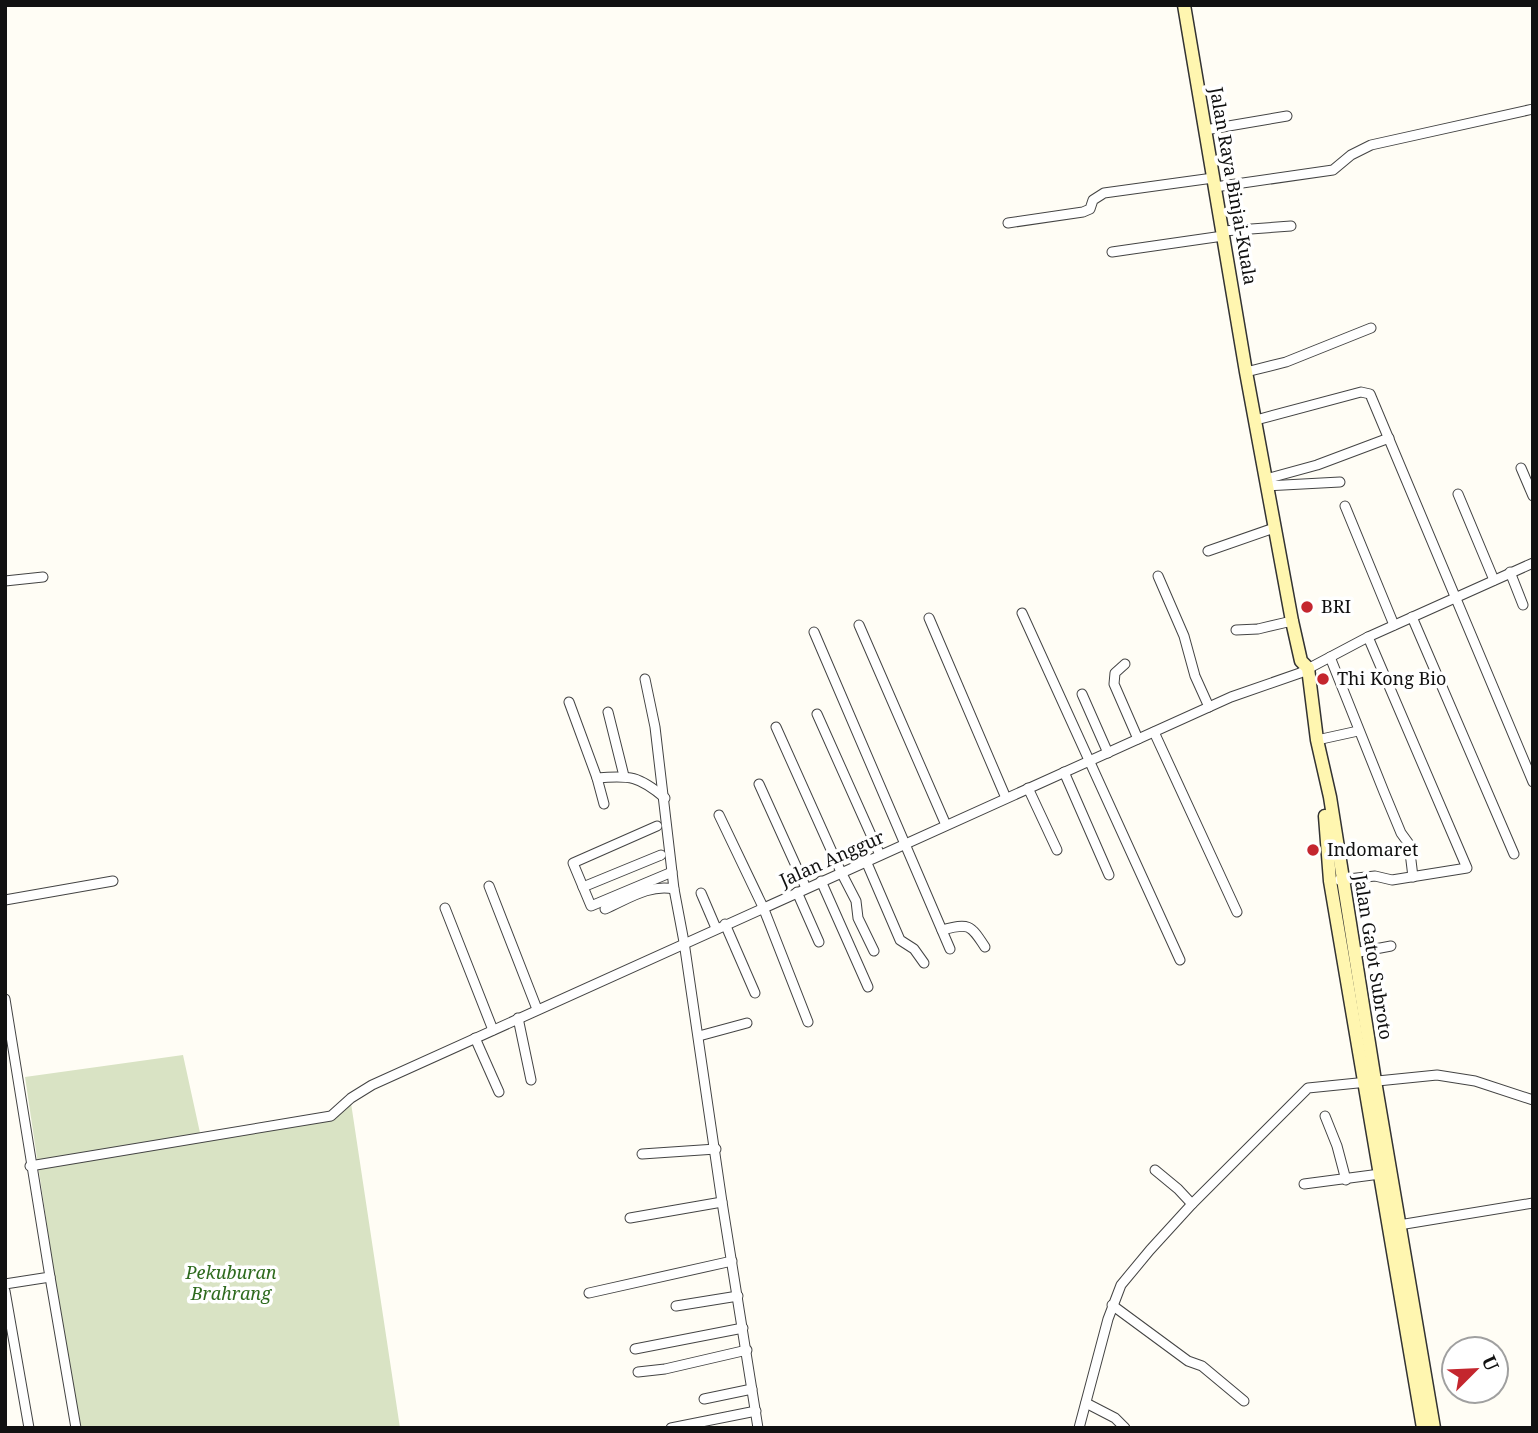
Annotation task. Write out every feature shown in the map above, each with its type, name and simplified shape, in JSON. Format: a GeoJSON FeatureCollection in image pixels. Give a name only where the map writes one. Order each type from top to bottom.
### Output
{"type":"FeatureCollection","features":[{"type":"Feature","properties":{"kind":"main road","name":"Jalan Raya Binjai-Kuala"},"geometry":{"type":"LineString","coordinates":[[1184,5],[1246,372]]}},
{"type":"Feature","properties":{"kind":"main road","name":"Jalan Gatot Subroto"},"geometry":{"type":"LineString","coordinates":[[1246,372],[1317,740],[1327,797],[1336,881],[1354,953],[1369,1082],[1399,1225],[1434,1428]]}},
{"type":"Feature","properties":{"kind":"main road"},"geometry":{"type":"LineString","coordinates":[[1303,668],[1306,697],[1327,797]]}},
{"type":"Feature","properties":{"kind":"main road"},"geometry":{"type":"LineString","coordinates":[[1336,881],[1369,1082],[1380,1174],[1423,1428]]}},
{"type":"Feature","properties":{"kind":"street"},"geometry":{"type":"LineString","coordinates":[[1008,223],[1083,212],[1090,209],[1093,200],[1104,193],[1333,170],[1371,145],[1533,109]]}},
{"type":"Feature","properties":{"kind":"street"},"geometry":{"type":"LineString","coordinates":[[1205,130],[1287,116]]}},
{"type":"Feature","properties":{"kind":"street"},"geometry":{"type":"LineString","coordinates":[[1112,252],[1291,226]]}},
{"type":"Feature","properties":{"kind":"street"},"geometry":{"type":"LineString","coordinates":[[1246,372],[1286,362],[1371,328]]}},
{"type":"Feature","properties":{"kind":"street"},"geometry":{"type":"LineString","coordinates":[[1256,420],[1366,392],[1372,397],[1533,782]]}},
{"type":"Feature","properties":{"kind":"street"},"geometry":{"type":"LineString","coordinates":[[1267,483],[1389,438]]}},
{"type":"Feature","properties":{"kind":"street"},"geometry":{"type":"LineString","coordinates":[[1521,468],[1533,496]]}},
{"type":"Feature","properties":{"kind":"street"},"geometry":{"type":"LineString","coordinates":[[1267,483],[1340,482]]}},
{"type":"Feature","properties":{"kind":"street"},"geometry":{"type":"LineString","coordinates":[[1458,494],[1494,580]]}},
{"type":"Feature","properties":{"kind":"street"},"geometry":{"type":"LineString","coordinates":[[1345,506],[1394,625]]}},
{"type":"Feature","properties":{"kind":"street"},"geometry":{"type":"LineString","coordinates":[[1208,551],[1274,527]]}},
{"type":"Feature","properties":{"kind":"street","name":"Jalan Anggur"},"geometry":{"type":"LineString","coordinates":[[30,1166],[331,1116],[351,1098],[372,1085],[537,1009],[1209,707],[1330,657],[1368,637],[1533,563]]}},
{"type":"Feature","properties":{"kind":"street"},"geometry":{"type":"LineString","coordinates":[[1510,572],[1523,605]]}},
{"type":"Feature","properties":{"kind":"street"},"geometry":{"type":"LineString","coordinates":[[5,581],[43,576]]}},
{"type":"Feature","properties":{"kind":"street"},"geometry":{"type":"LineString","coordinates":[[1158,576],[1184,636],[1195,676],[1209,707]]}},
{"type":"Feature","properties":{"kind":"street"},"geometry":{"type":"LineString","coordinates":[[1023,613],[1181,960]]}},
{"type":"Feature","properties":{"kind":"street"},"geometry":{"type":"LineString","coordinates":[[1412,617],[1514,854]]}},
{"type":"Feature","properties":{"kind":"street"},"geometry":{"type":"LineString","coordinates":[[929,618],[1006,798]]}},
{"type":"Feature","properties":{"kind":"street"},"geometry":{"type":"LineString","coordinates":[[1236,630],[1258,629],[1292,621]]}},
{"type":"Feature","properties":{"kind":"street"},"geometry":{"type":"LineString","coordinates":[[859,625],[946,825]]}},
{"type":"Feature","properties":{"kind":"street"},"geometry":{"type":"LineString","coordinates":[[814,632],[950,948]]}},
{"type":"Feature","properties":{"kind":"street"},"geometry":{"type":"LineString","coordinates":[[1336,881],[1375,876],[1392,880],[1467,868],[1368,637]]}},
{"type":"Feature","properties":{"kind":"street"},"geometry":{"type":"LineString","coordinates":[[1330,657],[1401,833],[1409,844],[1413,877]]}},
{"type":"Feature","properties":{"kind":"street"},"geometry":{"type":"LineString","coordinates":[[1125,664],[1115,673],[1113,680],[1138,739]]}},
{"type":"Feature","properties":{"kind":"street"},"geometry":{"type":"LineString","coordinates":[[645,679],[655,727],[674,889],[758,1428]]}},
{"type":"Feature","properties":{"kind":"street"},"geometry":{"type":"LineString","coordinates":[[1082,694],[1108,752]]}},
{"type":"Feature","properties":{"kind":"street"},"geometry":{"type":"LineString","coordinates":[[569,702],[604,804]]}},
{"type":"Feature","properties":{"kind":"street"},"geometry":{"type":"LineString","coordinates":[[608,712],[624,776]]}},
{"type":"Feature","properties":{"kind":"street"},"geometry":{"type":"LineString","coordinates":[[817,714],[880,855]]}},
{"type":"Feature","properties":{"kind":"street"},"geometry":{"type":"LineString","coordinates":[[776,727],[856,901],[858,915],[874,951]]}},
{"type":"Feature","properties":{"kind":"street"},"geometry":{"type":"LineString","coordinates":[[1317,740],[1358,731]]}},
{"type":"Feature","properties":{"kind":"street"},"geometry":{"type":"LineString","coordinates":[[1154,732],[1237,912]]}},
{"type":"Feature","properties":{"kind":"street"},"geometry":{"type":"LineString","coordinates":[[1064,772],[1109,875]]}},
{"type":"Feature","properties":{"kind":"street"},"geometry":{"type":"LineString","coordinates":[[597,778],[624,776],[647,782],[665,798]]}},
{"type":"Feature","properties":{"kind":"street"},"geometry":{"type":"LineString","coordinates":[[759,784],[802,890],[819,942]]}},
{"type":"Feature","properties":{"kind":"street"},"geometry":{"type":"LineString","coordinates":[[1028,788],[1057,850]]}},
{"type":"Feature","properties":{"kind":"street"},"geometry":{"type":"LineString","coordinates":[[719,816],[763,907],[808,1022]]}},
{"type":"Feature","properties":{"kind":"street"},"geometry":{"type":"LineString","coordinates":[[657,826],[573,863],[591,906],[672,872]]}},
{"type":"Feature","properties":{"kind":"street"},"geometry":{"type":"LineString","coordinates":[[583,887],[661,855]]}},
{"type":"Feature","properties":{"kind":"street"},"geometry":{"type":"LineString","coordinates":[[866,861],[900,940],[914,949],[924,963]]}},
{"type":"Feature","properties":{"kind":"street"},"geometry":{"type":"LineString","coordinates":[[5,900],[113,881]]}},
{"type":"Feature","properties":{"kind":"street"},"geometry":{"type":"LineString","coordinates":[[821,881],[868,987]]}},
{"type":"Feature","properties":{"kind":"street"},"geometry":{"type":"LineString","coordinates":[[489,886],[537,1009]]}},
{"type":"Feature","properties":{"kind":"street"},"geometry":{"type":"LineString","coordinates":[[605,909],[651,888],[661,886],[674,889]]}},
{"type":"Feature","properties":{"kind":"street"},"geometry":{"type":"LineString","coordinates":[[701,893],[755,993]]}},
{"type":"Feature","properties":{"kind":"street"},"geometry":{"type":"LineString","coordinates":[[445,908],[493,1030]]}},
{"type":"Feature","properties":{"kind":"street"},"geometry":{"type":"LineString","coordinates":[[942,930],[965,925],[972,928],[985,947]]}},
{"type":"Feature","properties":{"kind":"street"},"geometry":{"type":"LineString","coordinates":[[1354,953],[1391,946]]}},
{"type":"Feature","properties":{"kind":"street"},"geometry":{"type":"LineString","coordinates":[[5,999],[30,1166],[76,1428]]}},
{"type":"Feature","properties":{"kind":"street"},"geometry":{"type":"LineString","coordinates":[[518,1018],[531,1080]]}},
{"type":"Feature","properties":{"kind":"street"},"geometry":{"type":"LineString","coordinates":[[699,1036],[747,1023]]}},
{"type":"Feature","properties":{"kind":"street"},"geometry":{"type":"LineString","coordinates":[[475,1038],[499,1092]]}},
{"type":"Feature","properties":{"kind":"street"},"geometry":{"type":"LineString","coordinates":[[1079,1428],[1112,1305],[1129,1275],[1192,1204],[1308,1088],[1422,1075],[1453,1076],[1533,1100]]}},
{"type":"Feature","properties":{"kind":"street"},"geometry":{"type":"LineString","coordinates":[[1325,1116],[1346,1180]]}},
{"type":"Feature","properties":{"kind":"street"},"geometry":{"type":"LineString","coordinates":[[642,1154],[716,1149]]}},
{"type":"Feature","properties":{"kind":"street"},"geometry":{"type":"LineString","coordinates":[[1155,1170],[1192,1204]]}},
{"type":"Feature","properties":{"kind":"street"},"geometry":{"type":"LineString","coordinates":[[1304,1184],[1380,1174]]}},
{"type":"Feature","properties":{"kind":"street"},"geometry":{"type":"LineString","coordinates":[[630,1218],[722,1202]]}},
{"type":"Feature","properties":{"kind":"street"},"geometry":{"type":"LineString","coordinates":[[1399,1225],[1533,1203]]}},
{"type":"Feature","properties":{"kind":"street"},"geometry":{"type":"LineString","coordinates":[[589,1293],[732,1261]]}},
{"type":"Feature","properties":{"kind":"street"},"geometry":{"type":"LineString","coordinates":[[5,1284],[50,1277]]}},
{"type":"Feature","properties":{"kind":"street"},"geometry":{"type":"LineString","coordinates":[[5,1291],[29,1428]]}},
{"type":"Feature","properties":{"kind":"street"},"geometry":{"type":"LineString","coordinates":[[676,1306],[738,1296]]}},
{"type":"Feature","properties":{"kind":"street"},"geometry":{"type":"LineString","coordinates":[[1112,1305],[1188,1361],[1202,1366],[1244,1401]]}},
{"type":"Feature","properties":{"kind":"street"},"geometry":{"type":"LineString","coordinates":[[635,1349],[743,1328]]}},
{"type":"Feature","properties":{"kind":"street"},"geometry":{"type":"LineString","coordinates":[[638,1371],[665,1369],[747,1350]]}},
{"type":"Feature","properties":{"kind":"street"},"geometry":{"type":"LineString","coordinates":[[704,1399],[752,1389]]}},
{"type":"Feature","properties":{"kind":"street"},"geometry":{"type":"LineString","coordinates":[[1086,1403],[1115,1418],[1125,1428]]}},
{"type":"Feature","properties":{"kind":"street"},"geometry":{"type":"LineString","coordinates":[[671,1428],[756,1411]]}},
{"type":"Feature","properties":{"kind":"green space","name":"Pekuburan Brahrang"},"geometry":{"type":"Polygon","coordinates":[[[183,1055],[202,1142],[326,1121],[351,1103],[400,1428],[77,1428],[25,1077],[183,1055]]]}},
{"type":"Feature","properties":{"kind":"place","name":"BRI"},"geometry":{"type":"Point","coordinates":[1307,607]}},
{"type":"Feature","properties":{"kind":"place","name":"Thi Kong Bio"},"geometry":{"type":"Point","coordinates":[1323,679]}},
{"type":"Feature","properties":{"kind":"place","name":"Indomaret"},"geometry":{"type":"Point","coordinates":[1313,850]}}]}
